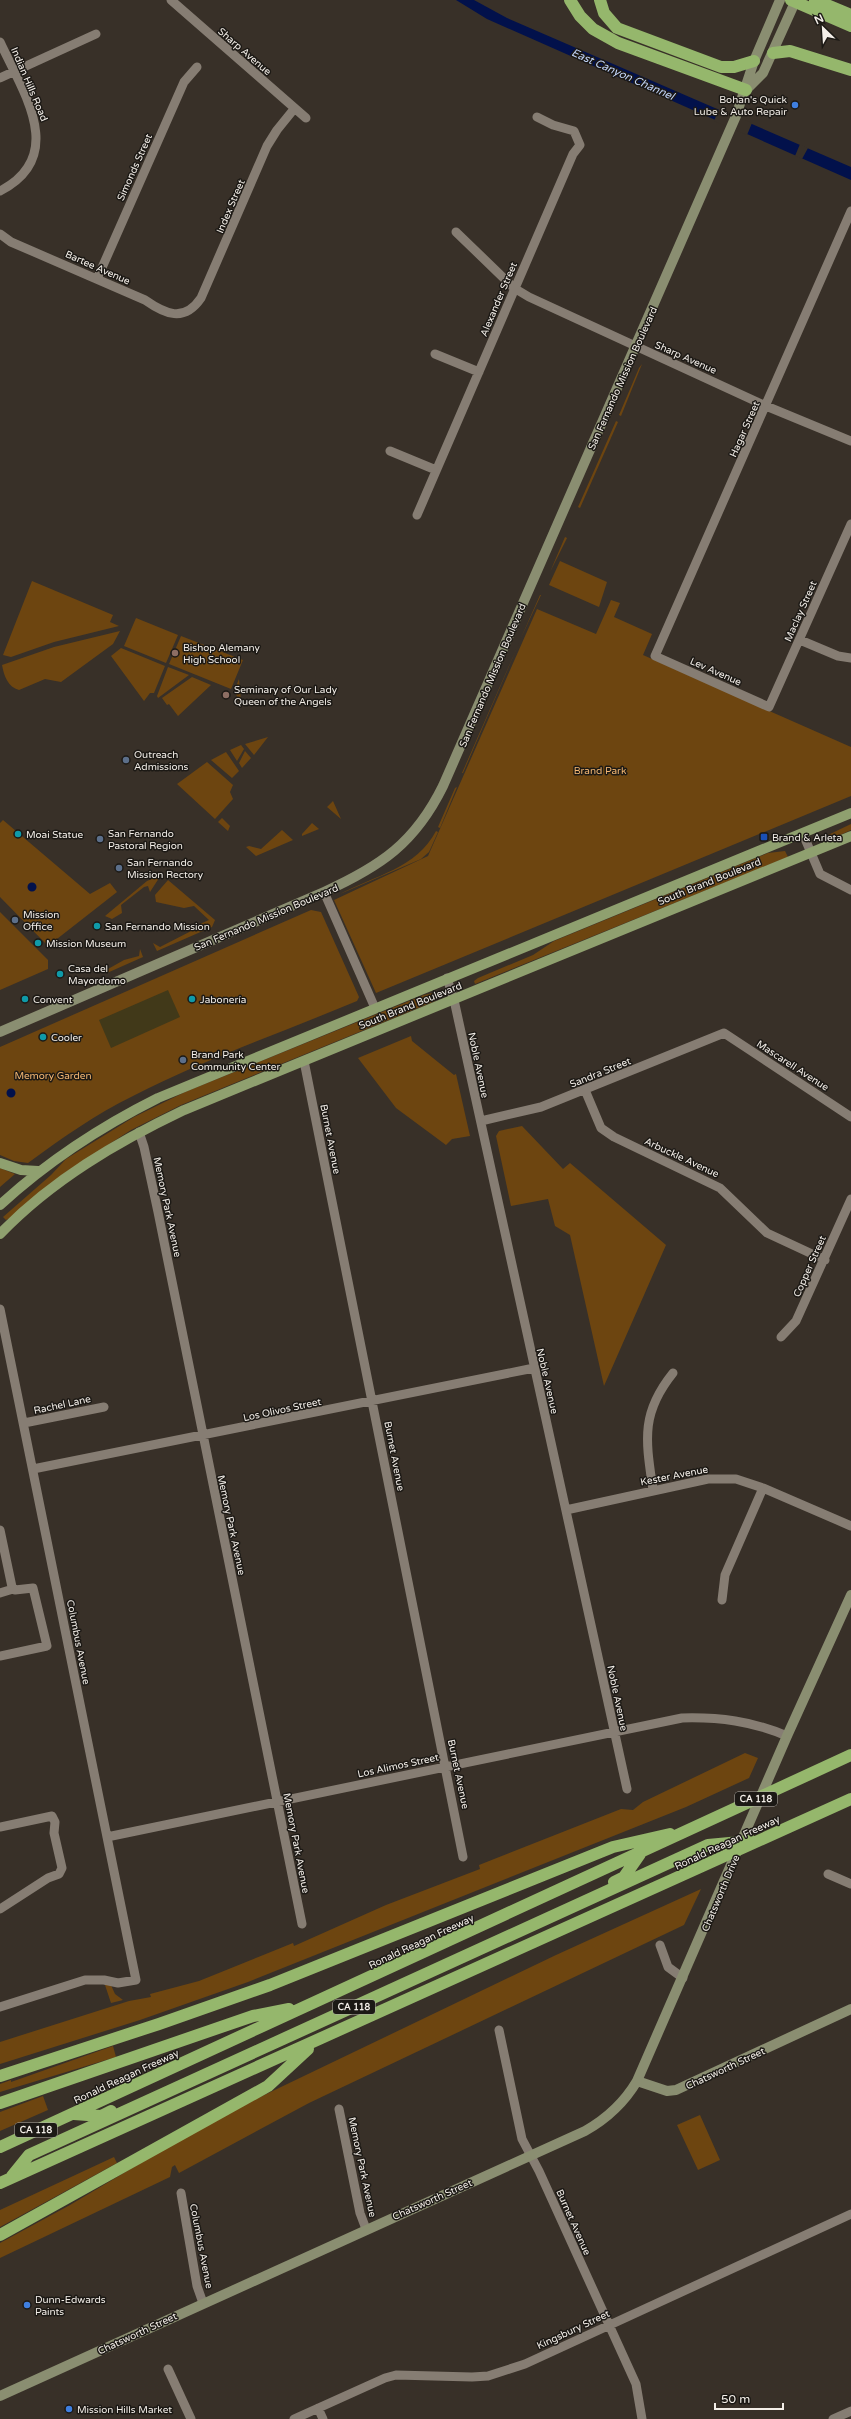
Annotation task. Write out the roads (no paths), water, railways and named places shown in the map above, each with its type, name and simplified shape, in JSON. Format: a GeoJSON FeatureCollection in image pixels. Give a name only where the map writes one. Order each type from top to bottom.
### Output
{"type":"FeatureCollection","features":[{"type":"Feature","properties":{"kind":"highway"},"geometry":{"type":"LineString","coordinates":[[570,0],[580,16],[593,29],[618,43],[746,90]]}},
{"type":"Feature","properties":{"kind":"highway"},"geometry":{"type":"LineString","coordinates":[[600,0],[610,21],[626,33],[721,67],[734,67],[754,61]]}},
{"type":"Feature","properties":{"kind":"highway"},"geometry":{"type":"LineString","coordinates":[[781,0],[816,4],[851,26]]}},
{"type":"Feature","properties":{"kind":"highway"},"geometry":{"type":"LineString","coordinates":[[791,0],[816,4],[851,15]]}},
{"type":"Feature","properties":{"kind":"highway"},"geometry":{"type":"LineString","coordinates":[[773,53],[790,51],[851,70]]}},
{"type":"Feature","properties":{"kind":"highway","name":"Ronald Reagan Freeway"},"geometry":{"type":"LineString","coordinates":[[0,2147],[851,1755]]}},
{"type":"Feature","properties":{"kind":"highway","name":"Ronald Reagan Freeway"},"geometry":{"type":"LineString","coordinates":[[5,2181],[851,1799]]}},
{"type":"Feature","properties":{"kind":"highway"},"geometry":{"type":"LineString","coordinates":[[0,2076],[159,2024],[262,1988],[613,1847],[696,1827]]}},
{"type":"Feature","properties":{"kind":"highway","name":"CA 118"},"geometry":{"type":"LineString","coordinates":[[5,2181],[29,2155],[708,1845],[761,1840]]}},
{"type":"Feature","properties":{"kind":"highway","name":"CA 118"},"geometry":{"type":"LineString","coordinates":[[72,2114],[101,2116],[585,1896],[624,1878],[640,1853]]}},
{"type":"Feature","properties":{"kind":"highway"},"geometry":{"type":"LineString","coordinates":[[0,2103],[253,2016],[308,2006]]}},
{"type":"Feature","properties":{"kind":"highway"},"geometry":{"type":"LineString","coordinates":[[0,2235],[268,2086],[315,2042]]}},
{"type":"Feature","properties":{"kind":"main road","name":"San Fernando Mission Boulevard"},"geometry":{"type":"LineString","coordinates":[[0,1032],[324,892],[380,863],[413,834],[435,803],[731,128],[746,90],[754,61],[781,0]]}},
{"type":"Feature","properties":{"kind":"main road","name":"San Fernando Mission Boulevard"},"geometry":{"type":"LineString","coordinates":[[746,90],[763,73],[796,0]]}},
{"type":"Feature","properties":{"kind":"main road","name":"South Brand Boulevard"},"geometry":{"type":"LineString","coordinates":[[0,1205],[38,1171],[86,1137],[158,1098],[851,813]]}},
{"type":"Feature","properties":{"kind":"main road","name":"South Brand Boulevard"},"geometry":{"type":"LineString","coordinates":[[0,1234],[66,1177],[139,1132],[209,1099],[454,1000],[851,836]]}},
{"type":"Feature","properties":{"kind":"main road"},"geometry":{"type":"LineString","coordinates":[[0,1163],[21,1170],[38,1171]]}},
{"type":"Feature","properties":{"kind":"main road","name":"Chatsworth Drive"},"geometry":{"type":"LineString","coordinates":[[637,2080],[787,1736],[851,1594]]}},
{"type":"Feature","properties":{"kind":"main road","name":"Chatsworth Street"},"geometry":{"type":"LineString","coordinates":[[0,2396],[596,2124],[623,2101],[637,2080],[667,2091],[676,2090],[851,2009]]}},
{"type":"Feature","properties":{"kind":"street","name":"Sharp Avenue"},"geometry":{"type":"LineString","coordinates":[[170,0],[294,110],[306,118]]}},
{"type":"Feature","properties":{"kind":"street"},"geometry":{"type":"LineString","coordinates":[[0,78],[96,34]]}},
{"type":"Feature","properties":{"kind":"street","name":"Indian Hills Road"},"geometry":{"type":"LineString","coordinates":[[0,42],[14,72],[37,130],[34,160],[20,178],[0,191]]}},
{"type":"Feature","properties":{"kind":"street","name":"Simonds Street"},"geometry":{"type":"LineString","coordinates":[[97,279],[184,82],[197,67]]}},
{"type":"Feature","properties":{"kind":"street","name":"Index Street"},"geometry":{"type":"LineString","coordinates":[[188,311],[195,306],[201,298],[271,138],[294,110]]}},
{"type":"Feature","properties":{"kind":"street","name":"Alexander Street"},"geometry":{"type":"LineString","coordinates":[[417,514],[573,154],[580,145],[574,131],[553,125],[537,117]]}},
{"type":"Feature","properties":{"kind":"street","name":"Hagar Street"},"geometry":{"type":"LineString","coordinates":[[654,656],[766,406],[851,211]]}},
{"type":"Feature","properties":{"kind":"street","name":"Sharp Avenue"},"geometry":{"type":"LineString","coordinates":[[456,232],[514,288],[568,317],[766,406],[851,441]]}},
{"type":"Feature","properties":{"kind":"street","name":"Bartee Avenue"},"geometry":{"type":"LineString","coordinates":[[0,234],[11,242],[145,300],[163,311],[172,314],[188,311]]}},
{"type":"Feature","properties":{"kind":"street"},"geometry":{"type":"LineString","coordinates":[[435,354],[479,372]]}},
{"type":"Feature","properties":{"kind":"street"},"geometry":{"type":"LineString","coordinates":[[390,451],[436,470]]}},
{"type":"Feature","properties":{"kind":"street","name":"Maclay Street"},"geometry":{"type":"LineString","coordinates":[[769,707],[851,524]]}},
{"type":"Feature","properties":{"kind":"street"},"geometry":{"type":"LineString","coordinates":[[800,640],[838,656],[851,658]]}},
{"type":"Feature","properties":{"kind":"street","name":"Lev Avenue"},"geometry":{"type":"LineString","coordinates":[[654,656],[769,707]]}},
{"type":"Feature","properties":{"kind":"street"},"geometry":{"type":"LineString","coordinates":[[803,834],[820,874],[851,890]]}},
{"type":"Feature","properties":{"kind":"street"},"geometry":{"type":"LineString","coordinates":[[324,892],[375,1008]]}},
{"type":"Feature","properties":{"kind":"street","name":"Noble Avenue"},"geometry":{"type":"LineString","coordinates":[[447,978],[454,1000],[481,1121],[627,1790]]}},
{"type":"Feature","properties":{"kind":"street","name":"Sandra Street"},"geometry":{"type":"LineString","coordinates":[[481,1121],[541,1107],[724,1033]]}},
{"type":"Feature","properties":{"kind":"street","name":"Mascarell Avenue"},"geometry":{"type":"LineString","coordinates":[[724,1033],[851,1117]]}},
{"type":"Feature","properties":{"kind":"street","name":"Burnet Avenue"},"geometry":{"type":"LineString","coordinates":[[304,1061],[463,1857]]}},
{"type":"Feature","properties":{"kind":"street","name":"Arbuckle Avenue"},"geometry":{"type":"LineString","coordinates":[[585,1090],[601,1128],[614,1137],[720,1188],[767,1233],[825,1260]]}},
{"type":"Feature","properties":{"kind":"street","name":"Memory Park Avenue"},"geometry":{"type":"LineString","coordinates":[[139,1132],[144,1147],[158,1212],[302,1924]]}},
{"type":"Feature","properties":{"kind":"street","name":"Copper Street"},"geometry":{"type":"LineString","coordinates":[[781,1336],[796,1321],[825,1260],[851,1199]]}},
{"type":"Feature","properties":{"kind":"street","name":"Columbus Avenue"},"geometry":{"type":"LineString","coordinates":[[0,1308],[34,1469],[136,1980],[118,1983],[104,1980],[85,1980],[0,2007]]}},
{"type":"Feature","properties":{"kind":"street","name":"Los Olivos Street"},"geometry":{"type":"LineString","coordinates":[[34,1469],[203,1437],[534,1368]]}},
{"type":"Feature","properties":{"kind":"street"},"geometry":{"type":"LineString","coordinates":[[653,1490],[646,1445],[647,1428],[659,1390],[673,1373]]}},
{"type":"Feature","properties":{"kind":"street","name":"Rachel Lane"},"geometry":{"type":"LineString","coordinates":[[24,1423],[104,1406]]}},
{"type":"Feature","properties":{"kind":"street","name":"Kester Avenue"},"geometry":{"type":"LineString","coordinates":[[566,1510],[708,1479],[736,1479],[763,1488],[851,1526]]}},
{"type":"Feature","properties":{"kind":"street"},"geometry":{"type":"LineString","coordinates":[[722,1600],[725,1575],[763,1488]]}},
{"type":"Feature","properties":{"kind":"street"},"geometry":{"type":"LineString","coordinates":[[0,1530],[13,1589]]}},
{"type":"Feature","properties":{"kind":"street"},"geometry":{"type":"LineString","coordinates":[[0,1593],[13,1589],[34,1588],[46,1646],[0,1656]]}},
{"type":"Feature","properties":{"kind":"street","name":"Los Alimos Street"},"geometry":{"type":"LineString","coordinates":[[107,1837],[682,1718],[710,1717],[736,1719],[769,1728],[787,1736]]}},
{"type":"Feature","properties":{"kind":"street"},"geometry":{"type":"LineString","coordinates":[[0,1827],[52,1816],[56,1822],[54,1833],[62,1871],[0,1909]]}},
{"type":"Feature","properties":{"kind":"street"},"geometry":{"type":"LineString","coordinates":[[828,1874],[851,1884]]}},
{"type":"Feature","properties":{"kind":"street"},"geometry":{"type":"LineString","coordinates":[[660,1945],[668,1967],[682,1978]]}},
{"type":"Feature","properties":{"kind":"street","name":"Burnet Avenue"},"geometry":{"type":"LineString","coordinates":[[499,2030],[522,2139],[531,2154],[636,2384],[642,2419]]}},
{"type":"Feature","properties":{"kind":"street","name":"Memory Park Avenue"},"geometry":{"type":"LineString","coordinates":[[339,2109],[360,2213],[366,2229]]}},
{"type":"Feature","properties":{"kind":"street","name":"Columbus Avenue"},"geometry":{"type":"LineString","coordinates":[[181,2193],[197,2286],[203,2303]]}},
{"type":"Feature","properties":{"kind":"street","name":"Kingsbury Street"},"geometry":{"type":"LineString","coordinates":[[294,2419],[396,2375],[472,2377],[500,2373],[525,2364],[851,2214]]}},
{"type":"Feature","properties":{"kind":"street"},"geometry":{"type":"LineString","coordinates":[[168,2369],[191,2419]]}},
{"type":"Feature","properties":{"kind":"street"},"geometry":{"type":"LineString","coordinates":[[318,2408],[323,2419]]}},
{"type":"Feature","properties":{"kind":"street"},"geometry":{"type":"LineString","coordinates":[[833,2419],[851,2411]]}},
{"type":"Feature","properties":{"kind":"water","name":"East Canyon Channel"},"geometry":{"type":"Polygon","coordinates":[[[456,0],[474,0],[507,18],[851,167],[851,180],[487,19],[456,0]]]}},
{"type":"Feature","properties":{"kind":"water"},"geometry":{"type":"Polygon","coordinates":[[[32,882],[37,887],[32,892],[27,887],[32,882]]]}},
{"type":"Feature","properties":{"kind":"water"},"geometry":{"type":"Polygon","coordinates":[[[9,1089],[13,1089],[15,1093],[13,1097],[9,1097],[7,1095],[7,1091],[9,1089]]]}},
{"type":"Feature","properties":{"kind":"place","name":"Bohan's Quick Lube & Auto Repair"},"geometry":{"type":"Point","coordinates":[795,105]}},
{"type":"Feature","properties":{"kind":"place","name":"Bishop Alemany High School"},"geometry":{"type":"Point","coordinates":[175,653]}},
{"type":"Feature","properties":{"kind":"place","name":"Seminary of Our Lady Queen of the Angels"},"geometry":{"type":"Point","coordinates":[226,695]}},
{"type":"Feature","properties":{"kind":"place","name":"Outreach Admissions"},"geometry":{"type":"Point","coordinates":[126,760]}},
{"type":"Feature","properties":{"kind":"place","name":"Moai Statue"},"geometry":{"type":"Point","coordinates":[18,834]}},
{"type":"Feature","properties":{"kind":"place","name":"Brand & Arleta"},"geometry":{"type":"Point","coordinates":[764,837]}},
{"type":"Feature","properties":{"kind":"place","name":"San Fernando Pastoral Region"},"geometry":{"type":"Point","coordinates":[100,839]}},
{"type":"Feature","properties":{"kind":"place","name":"San Fernando Mission Rectory"},"geometry":{"type":"Point","coordinates":[119,868]}},
{"type":"Feature","properties":{"kind":"place","name":"Mission Office"},"geometry":{"type":"Point","coordinates":[15,920]}},
{"type":"Feature","properties":{"kind":"place","name":"San Fernando Mission"},"geometry":{"type":"Point","coordinates":[97,926]}},
{"type":"Feature","properties":{"kind":"place","name":"Mission Museum"},"geometry":{"type":"Point","coordinates":[38,943]}},
{"type":"Feature","properties":{"kind":"place","name":"Casa del Mayordomo"},"geometry":{"type":"Point","coordinates":[60,974]}},
{"type":"Feature","properties":{"kind":"place","name":"Convent"},"geometry":{"type":"Point","coordinates":[25,999]}},
{"type":"Feature","properties":{"kind":"place","name":"Jabonería"},"geometry":{"type":"Point","coordinates":[192,999]}},
{"type":"Feature","properties":{"kind":"place","name":"Cooler"},"geometry":{"type":"Point","coordinates":[43,1037]}},
{"type":"Feature","properties":{"kind":"place","name":"Brand Park Community Center"},"geometry":{"type":"Point","coordinates":[183,1060]}},
{"type":"Feature","properties":{"kind":"place","name":"Dunn-Edwards Paints"},"geometry":{"type":"Point","coordinates":[27,2305]}},
{"type":"Feature","properties":{"kind":"place","name":"Mission Hills Market"},"geometry":{"type":"Point","coordinates":[69,2409]}},
{"type":"Feature","properties":{"kind":"park label","name":"Brand Park"},"geometry":{"type":"Point","coordinates":[600,770]}},
{"type":"Feature","properties":{"kind":"park label","name":"Memory Garden"},"geometry":{"type":"Point","coordinates":[53,1075]}}]}
